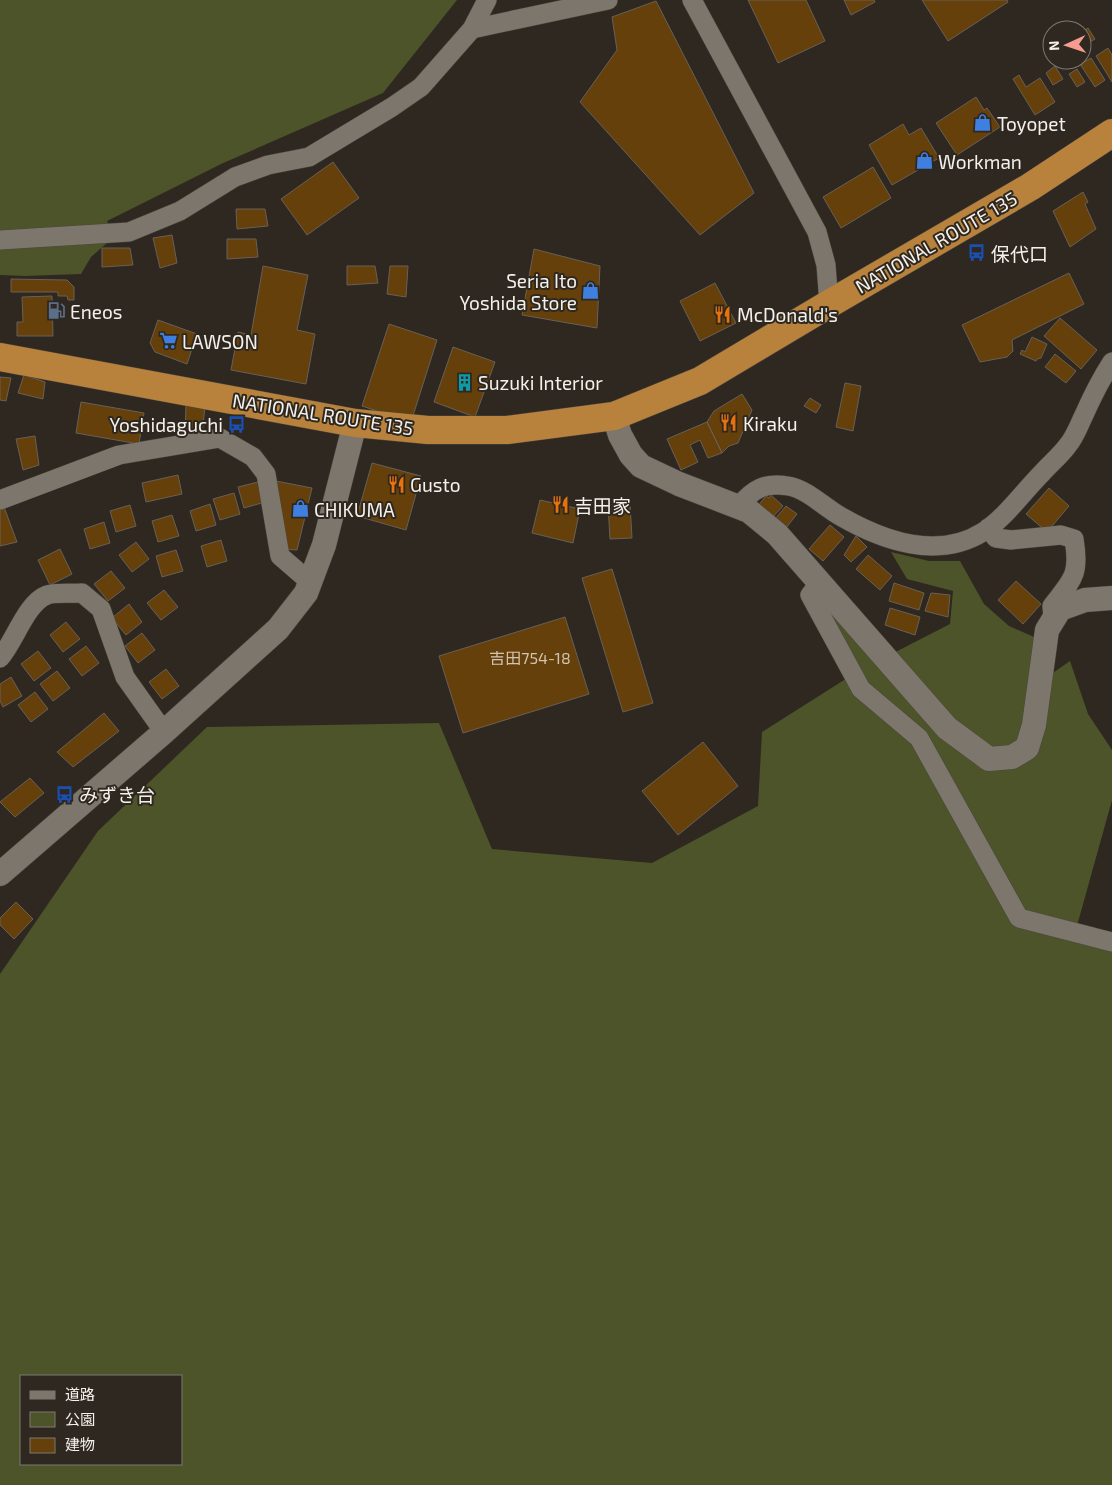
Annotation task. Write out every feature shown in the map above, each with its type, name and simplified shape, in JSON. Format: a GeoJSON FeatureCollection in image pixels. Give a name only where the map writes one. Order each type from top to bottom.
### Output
{"type":"FeatureCollection","features":[{"type":"Feature","properties":{"kind":"highway","name":"NATIONAL ROUTE 135"},"geometry":{"type":"LineString","coordinates":[[0,357],[355,423],[428,430],[507,430],[614,416],[700,381],[1030,187],[1112,133]]}},
{"type":"Feature","properties":{"kind":"street"},"geometry":{"type":"LineString","coordinates":[[0,240],[129,232],[180,211],[236,177],[268,165],[309,157],[392,107],[421,87],[472,29],[487,0]]}},
{"type":"Feature","properties":{"kind":"street"},"geometry":{"type":"LineString","coordinates":[[472,29],[608,0]]}},
{"type":"Feature","properties":{"kind":"street"},"geometry":{"type":"LineString","coordinates":[[692,0],[817,232],[826,265],[829,304]]}},
{"type":"Feature","properties":{"kind":"street"},"geometry":{"type":"LineString","coordinates":[[739,506],[750,492],[762,487],[790,486],[841,517],[882,536],[916,546],[941,546],[960,543],[988,528],[1002,516],[1068,445],[1112,362]]}},
{"type":"Feature","properties":{"kind":"street"},"geometry":{"type":"LineString","coordinates":[[614,416],[620,435],[631,455],[641,466],[679,484],[739,506],[749,511],[777,534],[948,728],[988,759],[1012,757],[1027,748],[1034,725],[1047,630],[1060,610],[1085,600],[1112,598]]}},
{"type":"Feature","properties":{"kind":"street"},"geometry":{"type":"LineString","coordinates":[[0,874],[164,732],[278,629],[306,593],[324,545],[355,423]]}},
{"type":"Feature","properties":{"kind":"street"},"geometry":{"type":"LineString","coordinates":[[0,500],[119,455],[220,438],[253,457],[266,474],[280,556],[310,582]]}},
{"type":"Feature","properties":{"kind":"street"},"geometry":{"type":"LineString","coordinates":[[988,528],[996,538],[1011,540],[1061,535],[1074,539],[1076,570],[1072,581],[1052,606],[1053,620]]}},
{"type":"Feature","properties":{"kind":"street"},"geometry":{"type":"LineString","coordinates":[[820,582],[810,595],[861,689],[919,738],[1019,918],[1112,942]]}},
{"type":"Feature","properties":{"kind":"street"},"geometry":{"type":"LineString","coordinates":[[0,658],[8,650],[30,609],[47,595],[82,594],[101,609],[125,677],[164,732]]}},
{"type":"Feature","properties":{"kind":"green space"},"geometry":{"type":"Polygon","coordinates":[[[0,0],[457,0],[383,93],[221,164],[107,221],[115,236],[91,257],[81,274],[25,276],[0,275],[0,0]]]}},
{"type":"Feature","properties":{"kind":"green space"},"geometry":{"type":"Polygon","coordinates":[[[891,552],[929,561],[960,561],[984,604],[1009,626],[1034,637],[1050,675],[1070,661],[1088,714],[1112,750],[1112,800],[1075,933],[1112,946],[1112,1485],[0,1485],[0,974],[98,831],[207,727],[439,723],[492,849],[652,863],[758,806],[762,732],[852,675],[830,611],[876,662],[950,624],[953,591],[907,579],[891,552]]]}},
{"type":"Feature","properties":{"kind":"building"},"geometry":{"type":"Polygon","coordinates":[[[748,0],[806,0],[825,41],[778,63],[748,0]]]}},
{"type":"Feature","properties":{"kind":"building"},"geometry":{"type":"Polygon","coordinates":[[[844,0],[874,0],[875,2],[851,15],[844,0]]]}},
{"type":"Feature","properties":{"kind":"building"},"geometry":{"type":"Polygon","coordinates":[[[922,0],[1007,0],[1008,2],[948,41],[922,0]]]}},
{"type":"Feature","properties":{"kind":"building"},"geometry":{"type":"Polygon","coordinates":[[[656,1],[754,193],[700,235],[580,102],[617,50],[612,17],[656,1]]]}},
{"type":"Feature","properties":{"kind":"building"},"geometry":{"type":"Polygon","coordinates":[[[1108,48],[1112,55],[1112,82],[1096,56],[1108,48]]]}},
{"type":"Feature","properties":{"kind":"building"},"geometry":{"type":"Polygon","coordinates":[[[1092,60],[1105,80],[1095,87],[1084,70],[1092,70],[1092,60]]]}},
{"type":"Feature","properties":{"kind":"building"},"geometry":{"type":"Polygon","coordinates":[[[1050,70],[1057,70],[1063,79],[1053,85],[1046,73],[1050,70]]]}},
{"type":"Feature","properties":{"kind":"building"},"geometry":{"type":"Polygon","coordinates":[[[1078,70],[1085,82],[1077,87],[1069,74],[1078,70]]]}},
{"type":"Feature","properties":{"kind":"building"},"geometry":{"type":"Polygon","coordinates":[[[1019,75],[1026,87],[1040,78],[1055,102],[1035,115],[1013,79],[1019,75]]]}},
{"type":"Feature","properties":{"kind":"building"},"geometry":{"type":"Polygon","coordinates":[[[976,97],[984,110],[987,108],[1000,127],[957,155],[936,123],[976,97]]]}},
{"type":"Feature","properties":{"kind":"building"},"geometry":{"type":"Polygon","coordinates":[[[903,124],[909,135],[921,128],[939,158],[892,185],[869,145],[903,124]]]}},
{"type":"Feature","properties":{"kind":"building"},"geometry":{"type":"Polygon","coordinates":[[[333,162],[359,198],[307,235],[281,199],[333,162]]]}},
{"type":"Feature","properties":{"kind":"building"},"geometry":{"type":"Polygon","coordinates":[[[873,167],[891,198],[841,228],[823,197],[873,167]]]}},
{"type":"Feature","properties":{"kind":"building"},"geometry":{"type":"Polygon","coordinates":[[[1083,192],[1088,202],[1085,204],[1096,229],[1070,247],[1053,211],[1083,192]]]}},
{"type":"Feature","properties":{"kind":"building"},"geometry":{"type":"Polygon","coordinates":[[[236,209],[265,209],[268,226],[237,229],[236,209]]]}},
{"type":"Feature","properties":{"kind":"building"},"geometry":{"type":"Polygon","coordinates":[[[172,235],[177,263],[160,268],[153,238],[172,235]]]}},
{"type":"Feature","properties":{"kind":"building"},"geometry":{"type":"Polygon","coordinates":[[[227,239],[256,239],[258,257],[227,259],[227,239]]]}},
{"type":"Feature","properties":{"kind":"building"},"geometry":{"type":"Polygon","coordinates":[[[102,248],[130,248],[133,265],[102,267],[102,248]]]}},
{"type":"Feature","properties":{"kind":"building"},"geometry":{"type":"Polygon","coordinates":[[[534,249],[600,266],[597,328],[522,315],[534,249]]]}},
{"type":"Feature","properties":{"kind":"building"},"geometry":{"type":"Polygon","coordinates":[[[263,266],[308,275],[297,330],[315,334],[306,384],[231,370],[238,332],[251,335],[263,266]]]}},
{"type":"Feature","properties":{"kind":"building"},"geometry":{"type":"Polygon","coordinates":[[[347,266],[375,266],[378,283],[347,285],[347,266]]]}},
{"type":"Feature","properties":{"kind":"building"},"geometry":{"type":"Polygon","coordinates":[[[390,266],[408,266],[406,297],[387,294],[390,266]]]}},
{"type":"Feature","properties":{"kind":"building"},"geometry":{"type":"Polygon","coordinates":[[[1069,273],[1084,304],[1012,340],[1013,351],[1007,357],[980,362],[962,325],[1069,273]]]}},
{"type":"Feature","properties":{"kind":"building"},"geometry":{"type":"Polygon","coordinates":[[[11,279],[67,280],[74,287],[74,300],[68,300],[67,296],[58,296],[58,292],[11,292],[11,279]]]}},
{"type":"Feature","properties":{"kind":"building"},"geometry":{"type":"Polygon","coordinates":[[[715,283],[736,323],[700,341],[680,301],[715,283]]]}},
{"type":"Feature","properties":{"kind":"building"},"geometry":{"type":"Polygon","coordinates":[[[52,296],[53,336],[17,336],[17,322],[23,322],[22,297],[52,296]]]}},
{"type":"Feature","properties":{"kind":"building"},"geometry":{"type":"Polygon","coordinates":[[[1060,318],[1097,350],[1081,369],[1044,336],[1060,318]]]}},
{"type":"Feature","properties":{"kind":"building"},"geometry":{"type":"Polygon","coordinates":[[[158,320],[197,334],[187,364],[155,352],[150,343],[158,320]]]}},
{"type":"Feature","properties":{"kind":"building"},"geometry":{"type":"Polygon","coordinates":[[[389,324],[437,340],[411,422],[362,406],[389,324]]]}},
{"type":"Feature","properties":{"kind":"building"},"geometry":{"type":"Polygon","coordinates":[[[1032,337],[1047,344],[1041,358],[1036,361],[1020,354],[1022,350],[1025,352],[1032,337]]]}},
{"type":"Feature","properties":{"kind":"building","name":"Suzuki Interior"},"geometry":{"type":"Polygon","coordinates":[[[453,347],[495,362],[475,417],[434,402],[453,347]]]}},
{"type":"Feature","properties":{"kind":"building"},"geometry":{"type":"Polygon","coordinates":[[[1055,354],[1076,371],[1066,383],[1045,367],[1055,354]]]}},
{"type":"Feature","properties":{"kind":"building"},"geometry":{"type":"Polygon","coordinates":[[[24,375],[45,382],[43,399],[18,393],[24,375]]]}},
{"type":"Feature","properties":{"kind":"building"},"geometry":{"type":"Polygon","coordinates":[[[0,377],[11,378],[6,401],[0,400],[0,377]]]}},
{"type":"Feature","properties":{"kind":"building"},"geometry":{"type":"Polygon","coordinates":[[[845,383],[861,386],[853,431],[836,427],[845,383]]]}},
{"type":"Feature","properties":{"kind":"building"},"geometry":{"type":"Polygon","coordinates":[[[742,394],[752,410],[738,443],[729,446],[722,453],[707,422],[714,411],[742,394]]]}},
{"type":"Feature","properties":{"kind":"building"},"geometry":{"type":"Polygon","coordinates":[[[810,398],[821,405],[816,413],[804,406],[810,398]]]}},
{"type":"Feature","properties":{"kind":"building"},"geometry":{"type":"Polygon","coordinates":[[[81,402],[144,413],[139,444],[76,433],[81,402]]]}},
{"type":"Feature","properties":{"kind":"building"},"geometry":{"type":"Polygon","coordinates":[[[186,404],[205,406],[202,435],[185,436],[186,404]]]}},
{"type":"Feature","properties":{"kind":"building"},"geometry":{"type":"Polygon","coordinates":[[[707,422],[722,453],[708,458],[700,440],[690,445],[698,462],[681,470],[667,439],[707,422]]]}},
{"type":"Feature","properties":{"kind":"building"},"geometry":{"type":"Polygon","coordinates":[[[35,436],[39,465],[23,470],[16,439],[35,436]]]}},
{"type":"Feature","properties":{"kind":"building"},"geometry":{"type":"Polygon","coordinates":[[[372,463],[421,476],[406,530],[357,516],[372,463]]]}},
{"type":"Feature","properties":{"kind":"building"},"geometry":{"type":"Polygon","coordinates":[[[178,475],[182,494],[146,502],[142,483],[178,475]]]}},
{"type":"Feature","properties":{"kind":"building"},"geometry":{"type":"Polygon","coordinates":[[[276,481],[312,488],[297,550],[281,549],[276,481]]]}},
{"type":"Feature","properties":{"kind":"building"},"geometry":{"type":"Polygon","coordinates":[[[258,482],[265,502],[244,508],[238,487],[258,482]]]}},
{"type":"Feature","properties":{"kind":"building"},"geometry":{"type":"Polygon","coordinates":[[[1049,488],[1069,506],[1047,532],[1026,514],[1049,488]]]}},
{"type":"Feature","properties":{"kind":"building"},"geometry":{"type":"Polygon","coordinates":[[[234,493],[240,514],[220,520],[213,499],[234,493]]]}},
{"type":"Feature","properties":{"kind":"building"},"geometry":{"type":"Polygon","coordinates":[[[771,495],[783,506],[771,519],[757,507],[766,496],[769,498],[771,495]]]}},
{"type":"Feature","properties":{"kind":"building"},"geometry":{"type":"Polygon","coordinates":[[[540,500],[580,509],[573,543],[532,533],[540,500]]]}},
{"type":"Feature","properties":{"kind":"building"},"geometry":{"type":"Polygon","coordinates":[[[630,503],[632,538],[610,539],[608,505],[630,503]]]}},
{"type":"Feature","properties":{"kind":"building"},"geometry":{"type":"Polygon","coordinates":[[[210,504],[216,525],[196,531],[190,511],[210,504]]]}},
{"type":"Feature","properties":{"kind":"building"},"geometry":{"type":"Polygon","coordinates":[[[130,505],[136,526],[116,532],[110,511],[130,505]]]}},
{"type":"Feature","properties":{"kind":"building"},"geometry":{"type":"Polygon","coordinates":[[[786,506],[797,514],[786,528],[775,519],[786,506]]]}},
{"type":"Feature","properties":{"kind":"building"},"geometry":{"type":"Polygon","coordinates":[[[4,507],[17,542],[0,546],[0,508],[4,507]]]}},
{"type":"Feature","properties":{"kind":"building"},"geometry":{"type":"Polygon","coordinates":[[[172,515],[179,536],[158,542],[152,521],[172,515]]]}},
{"type":"Feature","properties":{"kind":"building"},"geometry":{"type":"Polygon","coordinates":[[[104,522],[110,543],[90,549],[84,529],[104,522]]]}},
{"type":"Feature","properties":{"kind":"building"},"geometry":{"type":"Polygon","coordinates":[[[830,525],[844,537],[823,561],[809,549],[830,525]]]}},
{"type":"Feature","properties":{"kind":"building"},"geometry":{"type":"Polygon","coordinates":[[[856,536],[867,547],[851,562],[844,555],[856,536]]]}},
{"type":"Feature","properties":{"kind":"building"},"geometry":{"type":"Polygon","coordinates":[[[221,540],[227,561],[207,567],[201,546],[221,540]]]}},
{"type":"Feature","properties":{"kind":"building"},"geometry":{"type":"Polygon","coordinates":[[[136,542],[149,559],[132,572],[119,555],[136,542]]]}},
{"type":"Feature","properties":{"kind":"building"},"geometry":{"type":"Polygon","coordinates":[[[60,549],[72,574],[50,585],[38,560],[60,549]]]}},
{"type":"Feature","properties":{"kind":"building"},"geometry":{"type":"Polygon","coordinates":[[[176,550],[183,571],[162,577],[156,556],[176,550]]]}},
{"type":"Feature","properties":{"kind":"building"},"geometry":{"type":"Polygon","coordinates":[[[868,555],[892,576],[880,590],[856,569],[868,555]]]}},
{"type":"Feature","properties":{"kind":"building"},"geometry":{"type":"Polygon","coordinates":[[[612,569],[653,703],[623,712],[582,578],[612,569]]]}},
{"type":"Feature","properties":{"kind":"building"},"geometry":{"type":"Polygon","coordinates":[[[111,571],[125,588],[108,601],[94,584],[111,571]]]}},
{"type":"Feature","properties":{"kind":"building"},"geometry":{"type":"Polygon","coordinates":[[[1016,581],[1041,604],[1023,624],[998,600],[1016,581]]]}},
{"type":"Feature","properties":{"kind":"building"},"geometry":{"type":"Polygon","coordinates":[[[894,583],[924,593],[919,610],[889,601],[894,583]]]}},
{"type":"Feature","properties":{"kind":"building"},"geometry":{"type":"Polygon","coordinates":[[[164,590],[178,607],[161,620],[147,603],[164,590]]]}},
{"type":"Feature","properties":{"kind":"building"},"geometry":{"type":"Polygon","coordinates":[[[931,593],[950,595],[948,617],[925,611],[931,593]]]}},
{"type":"Feature","properties":{"kind":"building"},"geometry":{"type":"Polygon","coordinates":[[[129,604],[142,622],[126,635],[112,618],[129,604]]]}},
{"type":"Feature","properties":{"kind":"building"},"geometry":{"type":"Polygon","coordinates":[[[890,608],[920,617],[915,635],[885,625],[890,608]]]}},
{"type":"Feature","properties":{"kind":"building"},"geometry":{"type":"Polygon","coordinates":[[[565,617],[589,694],[463,733],[439,656],[565,617]]]}},
{"type":"Feature","properties":{"kind":"building"},"geometry":{"type":"Polygon","coordinates":[[[66,622],[80,639],[63,652],[50,635],[66,622]]]}},
{"type":"Feature","properties":{"kind":"building"},"geometry":{"type":"Polygon","coordinates":[[[142,633],[155,650],[138,663],[125,646],[142,633]]]}},
{"type":"Feature","properties":{"kind":"building"},"geometry":{"type":"Polygon","coordinates":[[[86,646],[99,663],[82,676],[69,659],[86,646]]]}},
{"type":"Feature","properties":{"kind":"building"},"geometry":{"type":"Polygon","coordinates":[[[38,651],[51,668],[34,681],[21,664],[38,651]]]}},
{"type":"Feature","properties":{"kind":"building"},"geometry":{"type":"Polygon","coordinates":[[[166,669],[179,686],[162,699],[149,682],[166,669]]]}},
{"type":"Feature","properties":{"kind":"building"},"geometry":{"type":"Polygon","coordinates":[[[57,671],[70,688],[53,701],[40,684],[57,671]]]}},
{"type":"Feature","properties":{"kind":"building"},"geometry":{"type":"Polygon","coordinates":[[[11,677],[22,696],[3,707],[0,701],[0,684],[11,677]]]}},
{"type":"Feature","properties":{"kind":"building"},"geometry":{"type":"Polygon","coordinates":[[[35,692],[48,709],[31,722],[18,705],[35,692]]]}},
{"type":"Feature","properties":{"kind":"building"},"geometry":{"type":"Polygon","coordinates":[[[104,713],[119,731],[73,767],[57,752],[104,713]]]}},
{"type":"Feature","properties":{"kind":"building"},"geometry":{"type":"Polygon","coordinates":[[[703,742],[738,786],[678,835],[642,791],[703,742]]]}},
{"type":"Feature","properties":{"kind":"building"},"geometry":{"type":"Polygon","coordinates":[[[30,778],[44,793],[15,817],[0,802],[30,778]]]}},
{"type":"Feature","properties":{"kind":"building"},"geometry":{"type":"Polygon","coordinates":[[[16,902],[33,919],[14,939],[0,925],[0,918],[16,902]]]}},
{"type":"Feature","properties":{"kind":"place","name":"Toyopet"},"geometry":{"type":"Point","coordinates":[983,123]}},
{"type":"Feature","properties":{"kind":"place","name":"Workman"},"geometry":{"type":"Point","coordinates":[924,161]}},
{"type":"Feature","properties":{"kind":"place","name":"保代口"},"geometry":{"type":"Point","coordinates":[977,253]}},
{"type":"Feature","properties":{"kind":"place","name":"Seria Ito Yoshida Store"},"geometry":{"type":"Point","coordinates":[591,291]}},
{"type":"Feature","properties":{"kind":"place","name":"Eneos"},"geometry":{"type":"Point","coordinates":[56,311]}},
{"type":"Feature","properties":{"kind":"place","name":"McDonald's"},"geometry":{"type":"Point","coordinates":[723,314]}},
{"type":"Feature","properties":{"kind":"place","name":"LAWSON"},"geometry":{"type":"Point","coordinates":[168,341]}},
{"type":"Feature","properties":{"kind":"place","name":"Suzuki Interior"},"geometry":{"type":"Point","coordinates":[464,382]}},
{"type":"Feature","properties":{"kind":"place","name":"Kiraku"},"geometry":{"type":"Point","coordinates":[729,423]}},
{"type":"Feature","properties":{"kind":"place","name":"Yoshidaguchi"},"geometry":{"type":"Point","coordinates":[237,424]}},
{"type":"Feature","properties":{"kind":"place","name":"Gusto"},"geometry":{"type":"Point","coordinates":[396,484]}},
{"type":"Feature","properties":{"kind":"place","name":"吉田家"},"geometry":{"type":"Point","coordinates":[560,505]}},
{"type":"Feature","properties":{"kind":"place","name":"CHIKUMA"},"geometry":{"type":"Point","coordinates":[300,509]}},
{"type":"Feature","properties":{"kind":"place","name":"みずき台"},"geometry":{"type":"Point","coordinates":[65,794]}}]}
